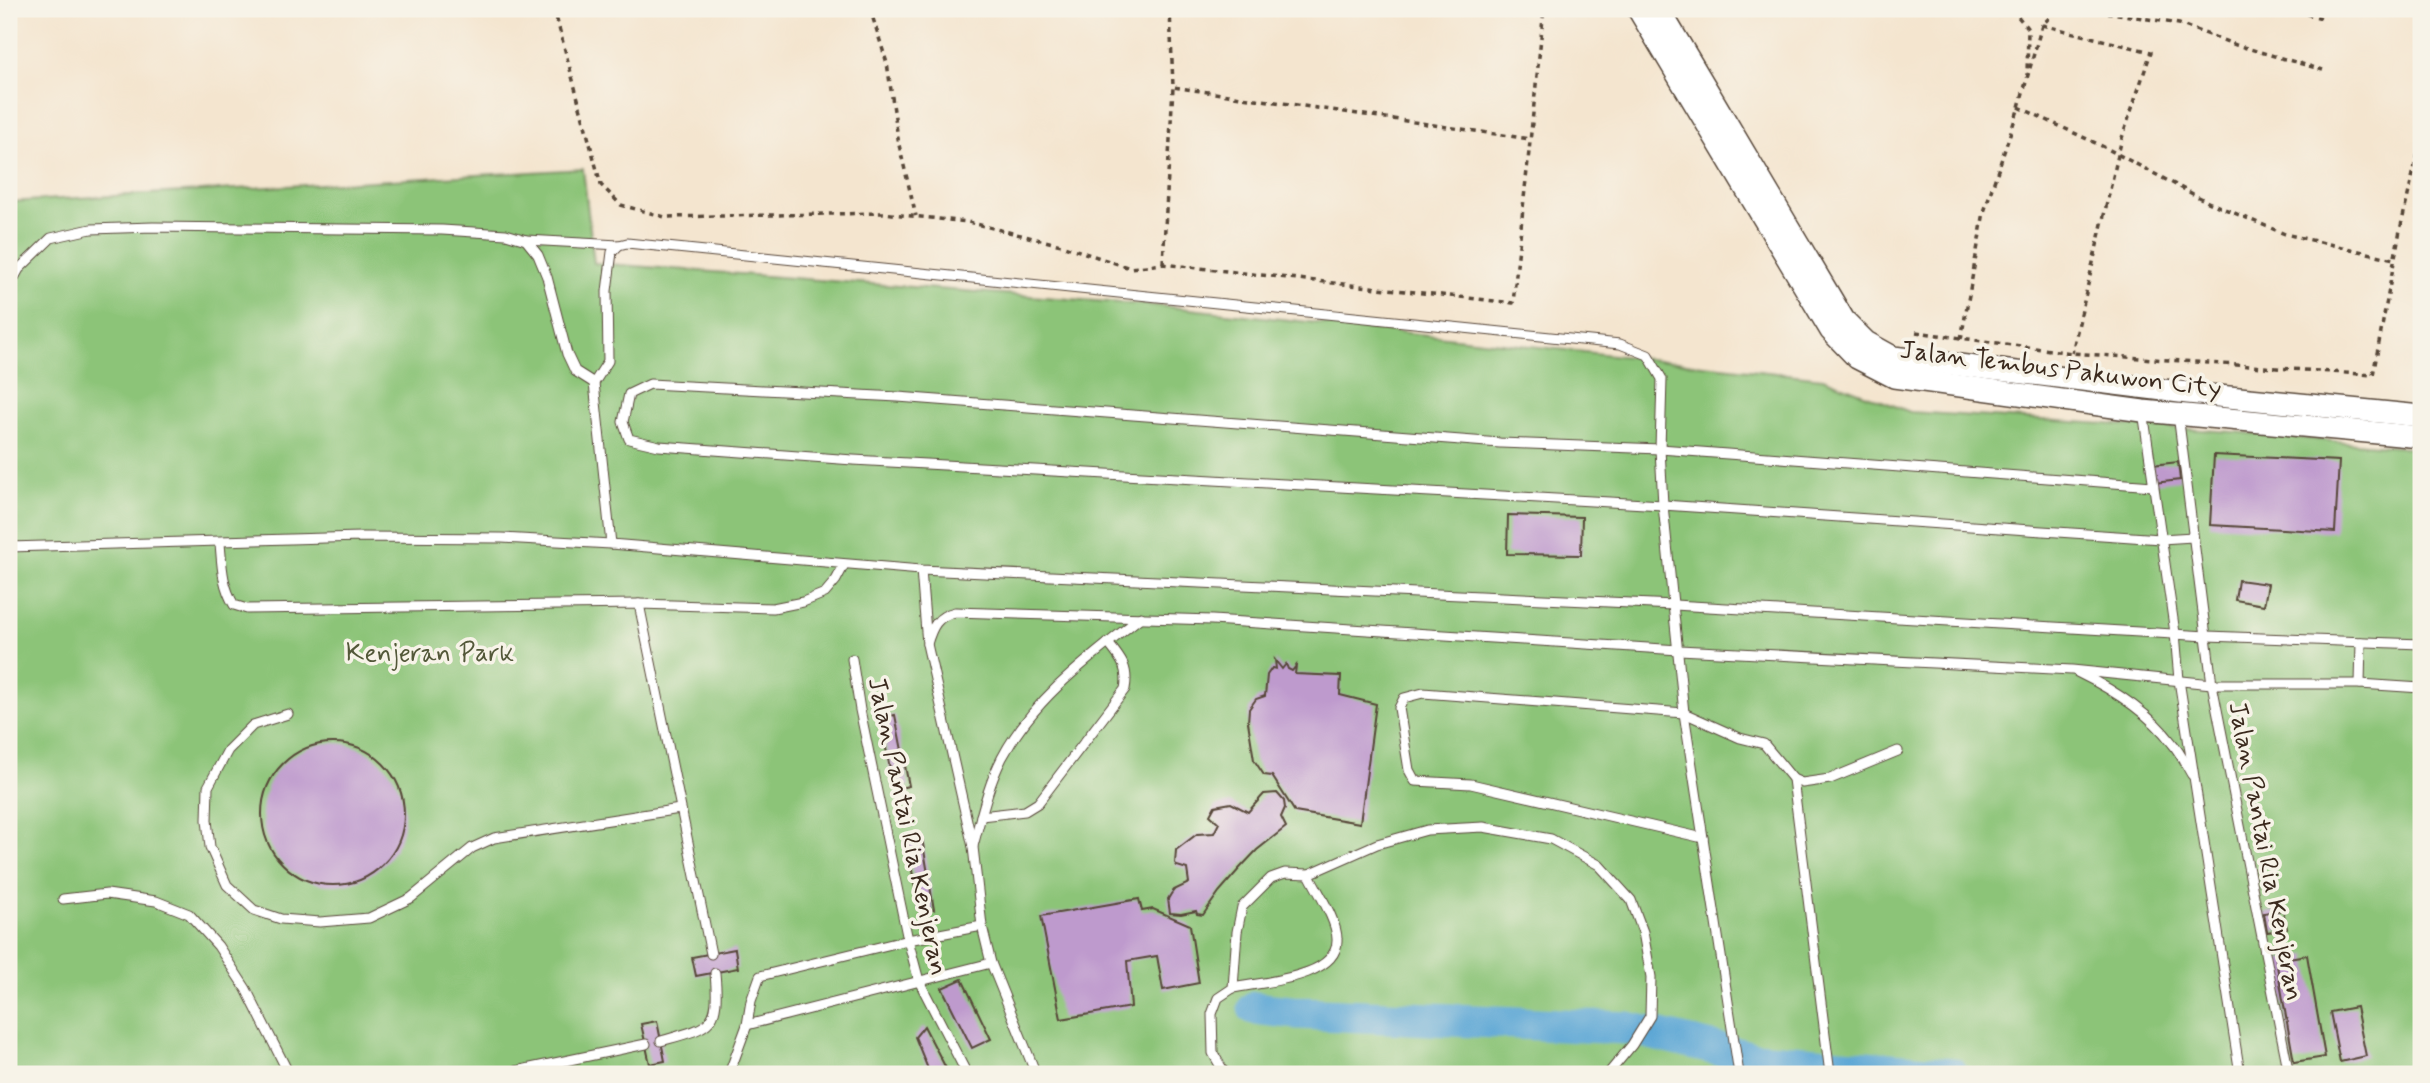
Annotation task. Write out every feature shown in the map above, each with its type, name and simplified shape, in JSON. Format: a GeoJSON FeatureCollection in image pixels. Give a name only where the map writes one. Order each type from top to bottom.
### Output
{"type":"FeatureCollection","features":[{"type":"Feature","properties":{"kind":"street","name":"Jalan Tembus Pakuwon City"},"geometry":{"type":"LineString","coordinates":[[1638,9],[1831,331],[1857,358],[1894,377],[2143,411],[2421,437]]}},
{"type":"Feature","properties":{"kind":"street","name":"Jalan Tembus Pakuwon City"},"geometry":{"type":"LineString","coordinates":[[1659,9],[1844,320],[1866,342],[1894,357],[2188,393],[2421,416]]}},
{"type":"Feature","properties":{"kind":"lane"},"geometry":{"type":"LineString","coordinates":[[9,287],[19,268],[51,238],[91,229],[153,226],[442,230],[506,234],[526,240],[619,245],[627,243],[1620,344],[1648,355],[1662,379],[1660,449],[1663,505],[1684,713],[1739,1074]]}},
{"type":"Feature","properties":{"kind":"lane"},"geometry":{"type":"LineString","coordinates":[[526,240],[538,256],[547,277],[567,354],[575,371],[594,383]]}},
{"type":"Feature","properties":{"kind":"lane"},"geometry":{"type":"LineString","coordinates":[[611,544],[594,383],[608,361],[607,291],[612,252],[619,245]]}},
{"type":"Feature","properties":{"kind":"lane"},"geometry":{"type":"LineString","coordinates":[[2153,486],[1660,449],[1500,443],[898,397],[649,384],[629,394],[623,422],[629,439],[659,446],[867,461],[1663,505],[2161,539],[2193,537]]}},
{"type":"Feature","properties":{"kind":"lane"},"geometry":{"type":"LineString","coordinates":[[2143,411],[2175,632],[2179,680],[2240,1073]]}},
{"type":"Feature","properties":{"kind":"lane","name":"Jalan Pantai Ria Kenjeran"},"geometry":{"type":"LineString","coordinates":[[2178,414],[2212,684],[2288,1069]]}},
{"type":"Feature","properties":{"kind":"lane"},"geometry":{"type":"LineString","coordinates":[[9,547],[361,537],[502,538],[611,544],[921,570],[1674,605],[2175,632],[2207,636],[2421,644]]}},
{"type":"Feature","properties":{"kind":"lane"},"geometry":{"type":"LineString","coordinates":[[220,543],[226,591],[234,605],[247,609],[639,604],[773,608],[803,602],[825,593],[844,565]]}},
{"type":"Feature","properties":{"kind":"lane"},"geometry":{"type":"LineString","coordinates":[[921,570],[928,644],[972,847],[982,926],[991,963],[1036,1074]]}},
{"type":"Feature","properties":{"kind":"lane"},"geometry":{"type":"LineString","coordinates":[[639,604],[711,954]]}},
{"type":"Feature","properties":{"kind":"lane"},"geometry":{"type":"LineString","coordinates":[[928,644],[932,627],[945,614],[955,612],[1212,620],[1679,650],[2071,670],[2212,684],[2360,684],[2421,688]]}},
{"type":"Feature","properties":{"kind":"lane"},"geometry":{"type":"LineString","coordinates":[[972,847],[1001,760],[1029,714],[1071,674],[1142,618]]}},
{"type":"Feature","properties":{"kind":"lane"},"geometry":{"type":"LineString","coordinates":[[2360,684],[2361,642]]}},
{"type":"Feature","properties":{"kind":"lane"},"geometry":{"type":"LineString","coordinates":[[981,816],[1026,811],[1038,803],[1125,689],[1125,663],[1108,643]]}},
{"type":"Feature","properties":{"kind":"lane","name":"Jalan Pantai Ria Kenjeran"},"geometry":{"type":"LineString","coordinates":[[852,659],[860,710],[919,981],[967,1074]]}},
{"type":"Feature","properties":{"kind":"lane"},"geometry":{"type":"LineString","coordinates":[[2071,670],[2108,687],[2144,714],[2172,742],[2195,780]]}},
{"type":"Feature","properties":{"kind":"lane"},"geometry":{"type":"LineString","coordinates":[[1703,838],[1471,783],[1415,781],[1409,770],[1399,708],[1404,698],[1423,693],[1684,713],[1740,738],[1764,744],[1793,779],[1802,783],[1830,779],[1898,751]]}},
{"type":"Feature","properties":{"kind":"lane"},"geometry":{"type":"LineString","coordinates":[[288,714],[253,725],[228,750],[208,787],[210,847],[227,885],[254,910],[281,919],[320,922],[369,918],[411,898],[472,848],[494,838],[680,809]]}},
{"type":"Feature","properties":{"kind":"lane"},"geometry":{"type":"LineString","coordinates":[[1793,779],[1830,1074]]}},
{"type":"Feature","properties":{"kind":"lane"},"geometry":{"type":"LineString","coordinates":[[1233,988],[1237,932],[1242,907],[1271,878],[1285,873],[1309,874],[1377,844],[1427,830],[1483,827],[1551,839],[1599,865],[1631,900],[1643,932],[1651,977],[1650,1016],[1632,1045],[1608,1074]]}},
{"type":"Feature","properties":{"kind":"lane"},"geometry":{"type":"LineString","coordinates":[[1225,1074],[1213,1053],[1212,1014],[1218,998],[1233,988],[1322,967],[1334,955],[1338,939],[1334,925],[1309,874]]}},
{"type":"Feature","properties":{"kind":"lane"},"geometry":{"type":"LineString","coordinates":[[63,900],[107,894],[156,901],[188,914],[218,946],[247,989],[289,1074]]}},
{"type":"Feature","properties":{"kind":"lane"},"geometry":{"type":"LineString","coordinates":[[729,1074],[747,1025],[751,1001],[760,976],[908,940],[982,926]]}},
{"type":"Feature","properties":{"kind":"lane"},"geometry":{"type":"LineString","coordinates":[[747,1025],[991,963]]}},
{"type":"Feature","properties":{"kind":"lane"},"geometry":{"type":"LineString","coordinates":[[661,1041],[697,1031],[713,1018],[718,1003],[715,972]]}},
{"type":"Feature","properties":{"kind":"lane"},"geometry":{"type":"LineString","coordinates":[[502,1074],[646,1044]]}},
{"type":"Feature","properties":{"kind":"path"},"geometry":{"type":"LineString","coordinates":[[554,9],[583,127],[601,185],[621,205],[665,217],[883,212],[968,222],[1061,246],[1130,268],[1163,264],[1513,303],[1544,9]]}},
{"type":"Feature","properties":{"kind":"path"},"geometry":{"type":"LineString","coordinates":[[870,9],[887,63],[899,145],[916,216]]}},
{"type":"Feature","properties":{"kind":"path"},"geometry":{"type":"LineString","coordinates":[[1163,264],[1173,87],[1170,9]]}},
{"type":"Feature","properties":{"kind":"path"},"geometry":{"type":"LineString","coordinates":[[2012,9],[2028,29],[2027,81]]}},
{"type":"Feature","properties":{"kind":"path"},"geometry":{"type":"LineString","coordinates":[[1961,339],[1984,212],[2020,107],[2042,24],[2058,9]]}},
{"type":"Feature","properties":{"kind":"path"},"geometry":{"type":"LineString","coordinates":[[2087,9],[2179,24],[2236,46],[2323,69]]}},
{"type":"Feature","properties":{"kind":"path"},"geometry":{"type":"LineString","coordinates":[[2287,9],[2322,18]]}},
{"type":"Feature","properties":{"kind":"path"},"geometry":{"type":"LineString","coordinates":[[2042,24],[2151,52],[2119,155],[2072,353]]}},
{"type":"Feature","properties":{"kind":"path"},"geometry":{"type":"LineString","coordinates":[[1173,87],[1530,139]]}},
{"type":"Feature","properties":{"kind":"path"},"geometry":{"type":"LineString","coordinates":[[2020,107],[2208,202],[2285,234],[2394,258]]}},
{"type":"Feature","properties":{"kind":"path"},"geometry":{"type":"LineString","coordinates":[[1916,332],[2072,353],[2373,375],[2394,258],[2421,140]]}},
{"type":"Feature","properties":{"kind":"green space","name":"Kenjeran Park"},"geometry":{"type":"Polygon","coordinates":[[[583,169],[594,263],[1162,306],[1823,378],[1910,412],[2235,432],[2421,449],[2421,1074],[9,1074],[9,202],[583,169]]]}},
{"type":"Feature","properties":{"kind":"building"},"geometry":{"type":"Polygon","coordinates":[[[2214,455],[2339,461],[2335,532],[2210,525],[2214,455]]]}},
{"type":"Feature","properties":{"kind":"building"},"geometry":{"type":"Polygon","coordinates":[[[2178,462],[2180,480],[2154,483],[2152,465],[2178,462]]]}},
{"type":"Feature","properties":{"kind":"building"},"geometry":{"type":"Polygon","coordinates":[[[1508,515],[1582,517],[1581,555],[1507,554],[1508,515]]]}},
{"type":"Feature","properties":{"kind":"building"},"geometry":{"type":"Polygon","coordinates":[[[2238,580],[2268,584],[2264,605],[2235,600],[2238,580]]]}},
{"type":"Feature","properties":{"kind":"building"},"geometry":{"type":"Polygon","coordinates":[[[1275,660],[1282,669],[1286,664],[1292,671],[1296,666],[1295,674],[1341,676],[1340,695],[1376,704],[1360,823],[1295,812],[1272,776],[1264,775],[1254,760],[1248,722],[1249,709],[1256,699],[1265,696],[1267,675],[1272,668],[1276,669],[1275,660]]]}},
{"type":"Feature","properties":{"kind":"building"},"geometry":{"type":"Polygon","coordinates":[[[895,715],[909,786],[894,789],[880,718],[895,715]]]}},
{"type":"Feature","properties":{"kind":"building"},"geometry":{"type":"Polygon","coordinates":[[[333,743],[360,749],[383,764],[398,787],[404,814],[398,841],[383,864],[360,879],[333,885],[306,879],[283,864],[268,841],[262,814],[268,787],[283,764],[306,749],[333,743]]]}},
{"type":"Feature","properties":{"kind":"building"},"geometry":{"type":"Polygon","coordinates":[[[1277,793],[1284,801],[1285,808],[1281,817],[1286,827],[1257,850],[1240,868],[1203,915],[1197,914],[1196,911],[1170,913],[1168,899],[1171,894],[1189,883],[1187,869],[1175,863],[1176,850],[1197,834],[1214,833],[1219,823],[1210,815],[1215,806],[1231,803],[1248,812],[1264,794],[1277,793]]]}},
{"type":"Feature","properties":{"kind":"building"},"geometry":{"type":"Polygon","coordinates":[[[922,838],[934,910],[919,912],[907,841],[922,838]]]}},
{"type":"Feature","properties":{"kind":"building"},"geometry":{"type":"Polygon","coordinates":[[[1139,899],[1142,911],[1153,909],[1190,925],[1199,983],[1163,990],[1157,956],[1127,961],[1131,1007],[1061,1019],[1041,916],[1139,899]]]}},
{"type":"Feature","properties":{"kind":"building"},"geometry":{"type":"Polygon","coordinates":[[[2283,910],[2287,929],[2267,932],[2264,913],[2283,910]]]}},
{"type":"Feature","properties":{"kind":"building"},"geometry":{"type":"Polygon","coordinates":[[[735,949],[738,968],[696,976],[692,957],[735,949]]]}},
{"type":"Feature","properties":{"kind":"building"},"geometry":{"type":"Polygon","coordinates":[[[2307,955],[2325,1057],[2294,1062],[2276,960],[2307,955]]]}},
{"type":"Feature","properties":{"kind":"building"},"geometry":{"type":"Polygon","coordinates":[[[962,979],[991,1039],[972,1048],[942,988],[962,979]]]}},
{"type":"Feature","properties":{"kind":"building"},"geometry":{"type":"Polygon","coordinates":[[[2356,1007],[2366,1056],[2340,1062],[2330,1012],[2356,1007]]]}},
{"type":"Feature","properties":{"kind":"building"},"geometry":{"type":"Polygon","coordinates":[[[657,1021],[665,1061],[650,1064],[641,1024],[657,1021]]]}},
{"type":"Feature","properties":{"kind":"building"},"geometry":{"type":"Polygon","coordinates":[[[924,1026],[949,1074],[930,1074],[915,1037],[924,1026]]]}},
{"type":"Feature","properties":{"kind":"waterway"},"geometry":{"type":"LineString","coordinates":[[1254,1008],[1299,1013],[1628,1028],[1754,1058],[1952,1074]]}}]}
